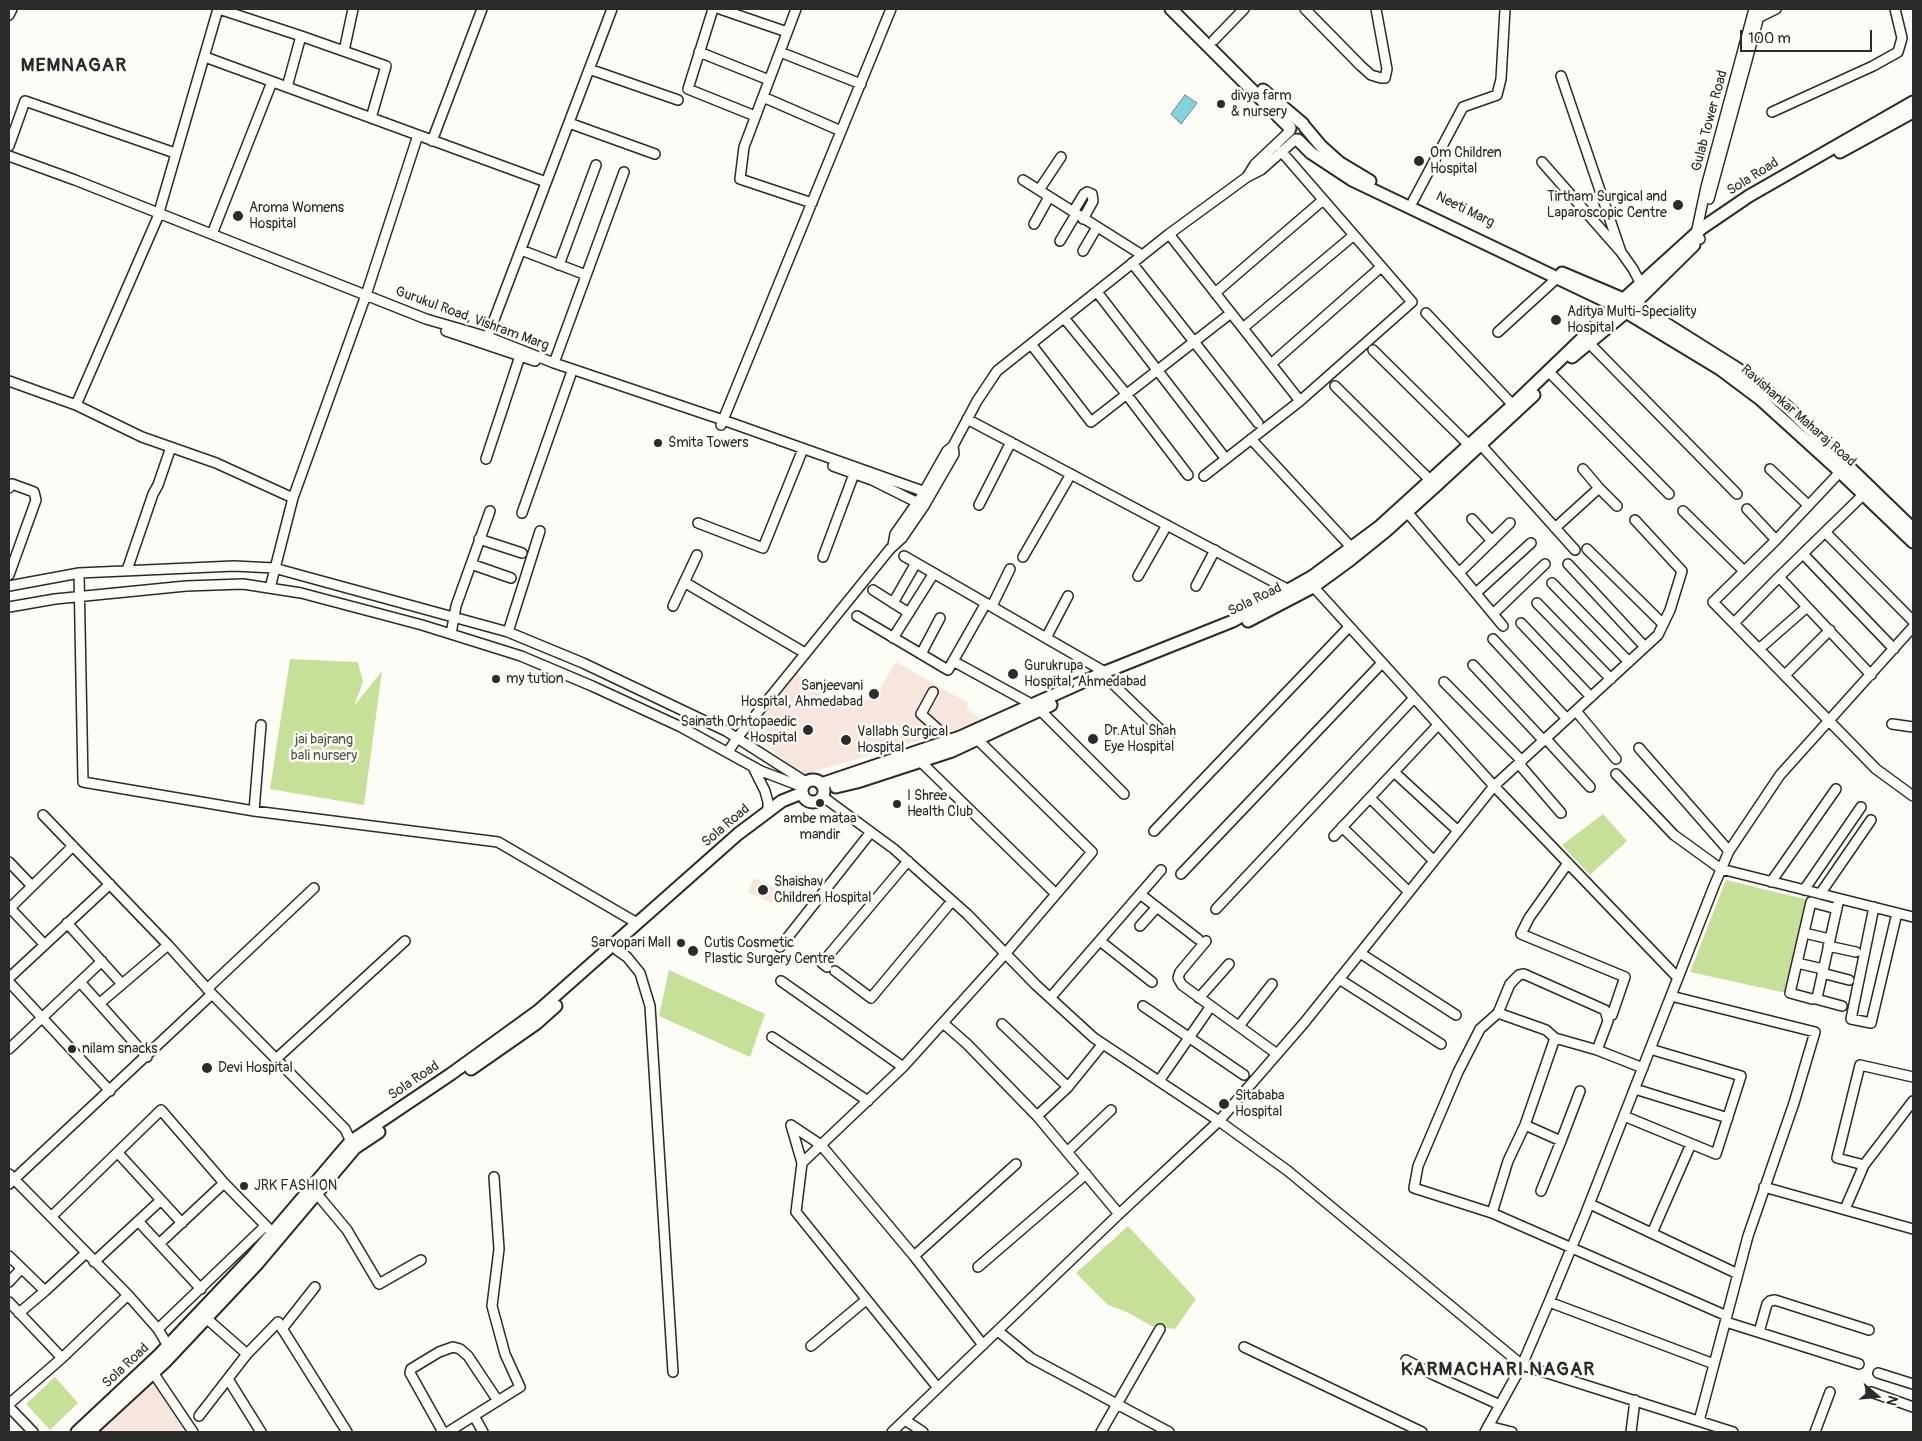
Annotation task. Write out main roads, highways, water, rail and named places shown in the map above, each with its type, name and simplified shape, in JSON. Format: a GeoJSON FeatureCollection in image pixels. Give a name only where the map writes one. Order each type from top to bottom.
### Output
{"type":"FeatureCollection","features":[{"type":"Feature","properties":{"kind":"main road"},"geometry":{"type":"LineString","coordinates":[[1171,9],[1311,152],[1352,180],[1556,279],[1625,305]]}},
{"type":"Feature","properties":{"kind":"main road","name":"Neeti Marg"},"geometry":{"type":"LineString","coordinates":[[1182,9],[1270,97],[1304,126],[1320,146],[1340,163],[1363,177],[1625,305]]}},
{"type":"Feature","properties":{"kind":"main road","name":"Sola Road"},"geometry":{"type":"LineString","coordinates":[[822,790],[1036,707],[1233,621],[1289,590],[1310,583],[1350,560],[1406,512],[1475,445],[1589,343],[1625,305],[1641,284],[1702,234],[1749,196],[1913,102]]}},
{"type":"Feature","properties":{"kind":"main road","name":"Sola Road"},"geometry":{"type":"LineString","coordinates":[[1106,676],[1240,624],[1286,602],[1351,547],[1378,527],[1430,480],[1475,445],[1512,405],[1702,234],[1756,199],[1913,112]]}},
{"type":"Feature","properties":{"kind":"main road"},"geometry":{"type":"LineString","coordinates":[[1294,135],[1295,124],[1304,126]]}},
{"type":"Feature","properties":{"kind":"main road","name":"Ravishankar Maharaj Road"},"geometry":{"type":"LineString","coordinates":[[1625,305],[1720,369],[1760,400],[1864,494],[1913,542]]}},
{"type":"Feature","properties":{"kind":"main road","name":"Ravishankar Maharaj Road"},"geometry":{"type":"LineString","coordinates":[[1625,305],[1741,371],[1787,407],[1913,529]]}},
{"type":"Feature","properties":{"kind":"main road","name":"Sola Road"},"geometry":{"type":"LineString","coordinates":[[822,790],[857,782],[952,751],[1036,707]]}},
{"type":"Feature","properties":{"kind":"main road"},"geometry":{"type":"LineString","coordinates":[[814,780],[822,790],[813,802],[804,790],[814,780]]}},
{"type":"Feature","properties":{"kind":"main road","name":"Sola Road"},"geometry":{"type":"LineString","coordinates":[[89,1432],[151,1369],[168,1346],[268,1231],[352,1145],[538,1011],[738,834],[782,801],[804,790]]}},
{"type":"Feature","properties":{"kind":"main road","name":"Sola Road"},"geometry":{"type":"LineString","coordinates":[[77,1432],[151,1369],[206,1318],[258,1263],[317,1194],[352,1145],[537,1023],[742,840],[787,806],[804,790]]}},
{"type":"Feature","properties":{"kind":"water"},"geometry":{"type":"Polygon","coordinates":[[[1185,95],[1197,103],[1181,124],[1171,114],[1185,95]]]}},
{"type":"Feature","properties":{"kind":"place","name":"divya farm & nursery"},"geometry":{"type":"Point","coordinates":[1221,104]}},
{"type":"Feature","properties":{"kind":"place","name":"Om Children Hospital"},"geometry":{"type":"Point","coordinates":[1419,161]}},
{"type":"Feature","properties":{"kind":"place","name":"Tirtham Surgical and Laparoscopic Centre"},"geometry":{"type":"Point","coordinates":[1678,205]}},
{"type":"Feature","properties":{"kind":"place","name":"Aroma Womens Hospital"},"geometry":{"type":"Point","coordinates":[238,216]}},
{"type":"Feature","properties":{"kind":"place","name":"Aditya Multi-Speciality Hospital"},"geometry":{"type":"Point","coordinates":[1556,320]}},
{"type":"Feature","properties":{"kind":"place","name":"Smita Towers"},"geometry":{"type":"Point","coordinates":[658,443]}},
{"type":"Feature","properties":{"kind":"place","name":"Gurukrupa Hospital, Ahmedabad"},"geometry":{"type":"Point","coordinates":[1013,674]}},
{"type":"Feature","properties":{"kind":"place","name":"my tution"},"geometry":{"type":"Point","coordinates":[496,679]}},
{"type":"Feature","properties":{"kind":"place","name":"Sanjeevani Hospital, Ahmedabad"},"geometry":{"type":"Point","coordinates":[874,694]}},
{"type":"Feature","properties":{"kind":"place","name":"Sainath Orhtopaedic Hospital"},"geometry":{"type":"Point","coordinates":[808,730]}},
{"type":"Feature","properties":{"kind":"place","name":"Dr.Atul Shah Eye Hospital"},"geometry":{"type":"Point","coordinates":[1093,739]}},
{"type":"Feature","properties":{"kind":"place","name":"Vallabh Surgical Hospital"},"geometry":{"type":"Point","coordinates":[846,740]}},
{"type":"Feature","properties":{"kind":"place","name":"ambe mataa mandir"},"geometry":{"type":"Point","coordinates":[820,803]}},
{"type":"Feature","properties":{"kind":"place","name":"I Shree Health Club"},"geometry":{"type":"Point","coordinates":[897,804]}},
{"type":"Feature","properties":{"kind":"place","name":"Shaishav Children Hospital"},"geometry":{"type":"Point","coordinates":[763,890]}},
{"type":"Feature","properties":{"kind":"place","name":"Sarvopari Mall"},"geometry":{"type":"Point","coordinates":[681,943]}},
{"type":"Feature","properties":{"kind":"place","name":"Cutis Cosmetic Plastic Surgery Centre"},"geometry":{"type":"Point","coordinates":[693,951]}},
{"type":"Feature","properties":{"kind":"place","name":"nilam snacks"},"geometry":{"type":"Point","coordinates":[72,1049]}},
{"type":"Feature","properties":{"kind":"place","name":"Devi Hospital"},"geometry":{"type":"Point","coordinates":[207,1068]}},
{"type":"Feature","properties":{"kind":"place","name":"Sitababa Hospital"},"geometry":{"type":"Point","coordinates":[1224,1104]}},
{"type":"Feature","properties":{"kind":"place","name":"JRK FASHION"},"geometry":{"type":"Point","coordinates":[244,1186]}},
{"type":"Feature","properties":{"kind":"district","name":"MEMNAGAR"},"geometry":{"type":"Point","coordinates":[74,66]}},
{"type":"Feature","properties":{"kind":"district","name":"KARMACHARI NAGAR"},"geometry":{"type":"Point","coordinates":[1498,1370]}},
{"type":"Feature","properties":{"kind":"park label","name":"jai bajrang bali nursery"},"geometry":{"type":"Point","coordinates":[324,748]}}]}
